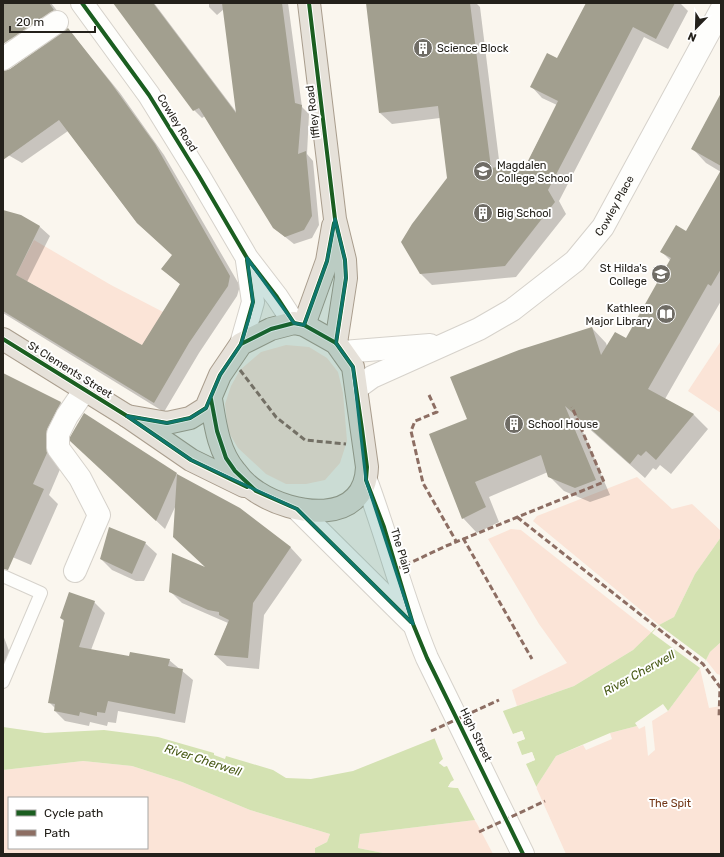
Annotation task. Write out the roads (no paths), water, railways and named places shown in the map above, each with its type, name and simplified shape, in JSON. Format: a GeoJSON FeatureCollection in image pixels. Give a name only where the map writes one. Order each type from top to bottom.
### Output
{"type":"FeatureCollection","features":[{"type":"Feature","properties":{"kind":"main road","name":"Iffley Road"},"geometry":{"type":"LineString","coordinates":[[309,3],[335,219],[345,260],[346,278],[339,347]]}},
{"type":"Feature","properties":{"kind":"main road","name":"Iffley Road"},"geometry":{"type":"LineString","coordinates":[[299,324],[327,261],[335,219]]}},
{"type":"Feature","properties":{"kind":"main road"},"geometry":{"type":"LineString","coordinates":[[299,324],[271,329],[241,344],[227,361],[211,399],[217,431],[226,458],[235,471],[256,492],[297,510],[320,511],[343,506],[361,493],[366,480]]}},
{"type":"Feature","properties":{"kind":"main road","name":"The Plain"},"geometry":{"type":"LineString","coordinates":[[299,324],[339,347],[353,368],[367,467],[366,480]]}},
{"type":"Feature","properties":{"kind":"main road","name":"St Clements Street"},"geometry":{"type":"LineString","coordinates":[[3,339],[126,416],[191,460],[256,492]]}},
{"type":"Feature","properties":{"kind":"main road","name":"St Clements Street"},"geometry":{"type":"LineString","coordinates":[[126,416],[167,423],[180,422],[206,408],[211,399]]}},
{"type":"Feature","properties":{"kind":"street","name":"Cowley Road"},"geometry":{"type":"LineString","coordinates":[[82,3],[149,95],[247,258],[299,324]]}},
{"type":"Feature","properties":{"kind":"street","name":"Cowley Place"},"geometry":{"type":"LineString","coordinates":[[357,388],[372,376],[479,329],[512,310],[575,261],[598,233],[721,10]]}},
{"type":"Feature","properties":{"kind":"street"},"geometry":{"type":"LineString","coordinates":[[3,59],[57,22]]}},
{"type":"Feature","properties":{"kind":"street","name":"Cowley Road"},"geometry":{"type":"LineString","coordinates":[[241,344],[253,302],[247,258]]}},
{"type":"Feature","properties":{"kind":"street","name":"Cowley Place"},"geometry":{"type":"LineString","coordinates":[[339,347],[445,344]]}},
{"type":"Feature","properties":{"kind":"street"},"geometry":{"type":"LineString","coordinates":[[75,571],[99,515],[80,478],[58,448],[58,434],[67,416],[84,390]]}},
{"type":"Feature","properties":{"kind":"street","name":"The Plain"},"geometry":{"type":"LineString","coordinates":[[366,480],[384,527],[413,624]]}},
{"type":"Feature","properties":{"kind":"street"},"geometry":{"type":"LineString","coordinates":[[297,510],[413,624]]}},
{"type":"Feature","properties":{"kind":"street","name":"High Street"},"geometry":{"type":"LineString","coordinates":[[413,624],[524,854]]}},
{"type":"Feature","properties":{"kind":"lane"},"geometry":{"type":"LineString","coordinates":[[3,576],[41,593],[3,682]]}},
{"type":"Feature","properties":{"kind":"water","name":"River Cherwell"},"geometry":{"type":"Polygon","coordinates":[[[721,537],[721,642],[710,652],[706,660],[668,711],[663,704],[635,723],[637,726],[610,733],[556,756],[536,787],[475,820],[360,834],[358,848],[388,854],[315,854],[315,848],[327,842],[330,834],[250,810],[182,782],[132,766],[83,761],[3,770],[3,727],[45,733],[104,730],[158,737],[214,753],[214,755],[225,759],[226,756],[273,770],[286,778],[311,779],[353,771],[503,711],[574,686],[633,650],[659,625],[674,617],[695,574],[721,537]],[[522,731],[442,760],[439,763],[444,767],[525,739],[522,731]],[[532,752],[451,782],[448,787],[458,788],[535,760],[532,752]]]}},
{"type":"Feature","properties":{"kind":"place","name":"Science Block"},"geometry":{"type":"Point","coordinates":[423,48]}},
{"type":"Feature","properties":{"kind":"place","name":"Magdalen College School"},"geometry":{"type":"Point","coordinates":[483,171]}},
{"type":"Feature","properties":{"kind":"place","name":"Big School"},"geometry":{"type":"Point","coordinates":[483,213]}},
{"type":"Feature","properties":{"kind":"place","name":"St Hilda's College"},"geometry":{"type":"Point","coordinates":[661,274]}},
{"type":"Feature","properties":{"kind":"place","name":"Kathleen Major Library"},"geometry":{"type":"Point","coordinates":[666,314]}},
{"type":"Feature","properties":{"kind":"place","name":"School House"},"geometry":{"type":"Point","coordinates":[514,424]}},
{"type":"Feature","properties":{"kind":"park label","name":"The Spit"},"geometry":{"type":"Point","coordinates":[670,803]}}]}
